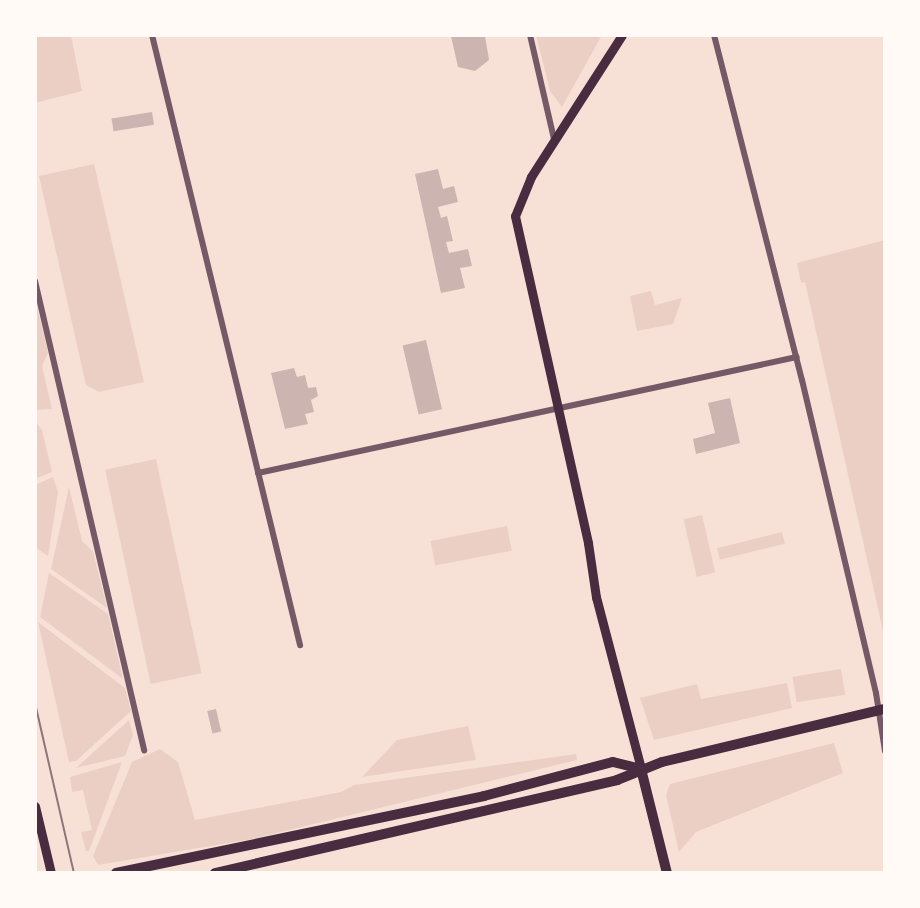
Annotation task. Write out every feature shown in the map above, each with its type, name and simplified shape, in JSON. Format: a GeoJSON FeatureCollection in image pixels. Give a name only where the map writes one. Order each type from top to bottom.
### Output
{"type":"FeatureCollection","features":[{"type":"Feature","properties":{"kind":"main road"},"geometry":{"type":"LineString","coordinates":[[622,35],[521,193],[515,216],[588,543],[596,597],[667,873]]}},
{"type":"Feature","properties":{"kind":"main road"},"geometry":{"type":"LineString","coordinates":[[215,873],[617,780],[641,769],[881,709]]}},
{"type":"Feature","properties":{"kind":"main road"},"geometry":{"type":"LineString","coordinates":[[116,873],[484,796],[613,762],[641,769]]}},
{"type":"Feature","properties":{"kind":"main road"},"geometry":{"type":"LineString","coordinates":[[35,806],[51,873]]}},
{"type":"Feature","properties":{"kind":"street"},"geometry":{"type":"LineString","coordinates":[[152,35],[300,645]]}},
{"type":"Feature","properties":{"kind":"street"},"geometry":{"type":"LineString","coordinates":[[530,35],[554,139]]}},
{"type":"Feature","properties":{"kind":"street"},"geometry":{"type":"LineString","coordinates":[[714,35],[797,357],[881,709],[885,751]]}},
{"type":"Feature","properties":{"kind":"street"},"geometry":{"type":"LineString","coordinates":[[35,281],[144,751]]}},
{"type":"Feature","properties":{"kind":"street"},"geometry":{"type":"LineString","coordinates":[[258,473],[797,357]]}},
{"type":"Feature","properties":{"kind":"shaded area"},"geometry":{"type":"Polygon","coordinates":[[[35,35],[71,35],[82,91],[35,103],[35,35]]]}},
{"type":"Feature","properties":{"kind":"shaded area"},"geometry":{"type":"Polygon","coordinates":[[[536,35],[602,35],[562,107],[550,91],[536,35]]]}},
{"type":"Feature","properties":{"kind":"shaded area"},"geometry":{"type":"Polygon","coordinates":[[[94,164],[144,382],[99,392],[86,385],[39,176],[94,164]]]}},
{"type":"Feature","properties":{"kind":"shaded area"},"geometry":{"type":"Polygon","coordinates":[[[885,240],[885,640],[805,282],[801,283],[797,263],[885,240]]]}},
{"type":"Feature","properties":{"kind":"shaded area"},"geometry":{"type":"Polygon","coordinates":[[[651,291],[655,305],[682,298],[673,324],[637,331],[630,296],[651,291]]]}},
{"type":"Feature","properties":{"kind":"shaded area"},"geometry":{"type":"Polygon","coordinates":[[[35,298],[48,353],[42,366],[52,409],[35,410],[35,298]]]}},
{"type":"Feature","properties":{"kind":"shaded area"},"geometry":{"type":"Polygon","coordinates":[[[35,421],[42,430],[52,472],[35,479],[35,421]]]}},
{"type":"Feature","properties":{"kind":"shaded area"},"geometry":{"type":"Polygon","coordinates":[[[156,459],[202,673],[151,684],[105,470],[156,459]]]}},
{"type":"Feature","properties":{"kind":"shaded area"},"geometry":{"type":"Polygon","coordinates":[[[53,477],[58,492],[48,556],[35,547],[35,485],[53,477]]]}},
{"type":"Feature","properties":{"kind":"shaded area"},"geometry":{"type":"Polygon","coordinates":[[[69,487],[82,541],[93,551],[107,608],[51,569],[69,487]]]}},
{"type":"Feature","properties":{"kind":"shaded area"},"geometry":{"type":"Polygon","coordinates":[[[702,515],[715,572],[697,577],[683,519],[702,515]]]}},
{"type":"Feature","properties":{"kind":"shaded area"},"geometry":{"type":"Polygon","coordinates":[[[507,526],[512,551],[435,565],[430,541],[507,526]]]}},
{"type":"Feature","properties":{"kind":"shaded area"},"geometry":{"type":"Polygon","coordinates":[[[782,532],[785,544],[720,560],[717,548],[782,532]]]}},
{"type":"Feature","properties":{"kind":"shaded area"},"geometry":{"type":"Polygon","coordinates":[[[49,573],[108,614],[123,679],[40,617],[49,573]]]}},
{"type":"Feature","properties":{"kind":"shaded area"},"geometry":{"type":"Polygon","coordinates":[[[38,622],[125,688],[131,711],[76,761],[69,762],[38,622]]]}},
{"type":"Feature","properties":{"kind":"shaded area"},"geometry":{"type":"Polygon","coordinates":[[[841,669],[845,695],[797,702],[793,677],[841,669]]]}},
{"type":"Feature","properties":{"kind":"shaded area"},"geometry":{"type":"Polygon","coordinates":[[[787,683],[792,708],[654,740],[640,698],[697,684],[701,699],[787,683]]]}},
{"type":"Feature","properties":{"kind":"shaded area"},"geometry":{"type":"Polygon","coordinates":[[[129,720],[133,735],[125,756],[76,768],[129,720]]]}},
{"type":"Feature","properties":{"kind":"shaded area"},"geometry":{"type":"Polygon","coordinates":[[[468,726],[476,760],[362,777],[397,740],[468,726]]]}},
{"type":"Feature","properties":{"kind":"shaded area"},"geometry":{"type":"Polygon","coordinates":[[[834,743],[843,773],[696,832],[679,852],[666,795],[670,784],[834,743]]]}},
{"type":"Feature","properties":{"kind":"shaded area"},"geometry":{"type":"Polygon","coordinates":[[[160,749],[178,762],[195,820],[341,792],[354,785],[576,754],[577,760],[252,839],[98,865],[93,856],[132,762],[160,749]]]}},
{"type":"Feature","properties":{"kind":"shaded area"},"geometry":{"type":"Polygon","coordinates":[[[122,762],[89,851],[86,851],[81,832],[92,830],[83,790],[72,792],[70,777],[122,762]]]}},
{"type":"Feature","properties":{"kind":"building"},"geometry":{"type":"Polygon","coordinates":[[[451,36],[485,36],[489,60],[475,71],[458,67],[451,36]]]}},
{"type":"Feature","properties":{"kind":"building"},"geometry":{"type":"Polygon","coordinates":[[[152,112],[154,125],[114,131],[112,118],[152,112]]]}},
{"type":"Feature","properties":{"kind":"building"},"geometry":{"type":"Polygon","coordinates":[[[438,169],[443,189],[454,186],[458,202],[438,207],[441,218],[447,216],[453,241],[446,242],[449,253],[468,249],[472,266],[460,268],[465,288],[441,293],[415,174],[438,169]]]}},
{"type":"Feature","properties":{"kind":"building"},"geometry":{"type":"Polygon","coordinates":[[[426,340],[442,409],[419,415],[403,345],[426,340]]]}},
{"type":"Feature","properties":{"kind":"building"},"geometry":{"type":"Polygon","coordinates":[[[294,368],[297,377],[305,375],[308,388],[316,387],[318,396],[311,400],[314,412],[305,414],[308,424],[285,429],[271,373],[294,368]]]}},
{"type":"Feature","properties":{"kind":"building"},"geometry":{"type":"Polygon","coordinates":[[[730,398],[740,443],[696,454],[693,439],[715,433],[708,403],[730,398]]]}},
{"type":"Feature","properties":{"kind":"building"},"geometry":{"type":"Polygon","coordinates":[[[216,709],[221,731],[212,733],[207,711],[216,709]]]}},
{"type":"Feature","properties":{"kind":"tram line"},"geometry":{"type":"LineString","coordinates":[[35,703],[74,873]]}}]}
